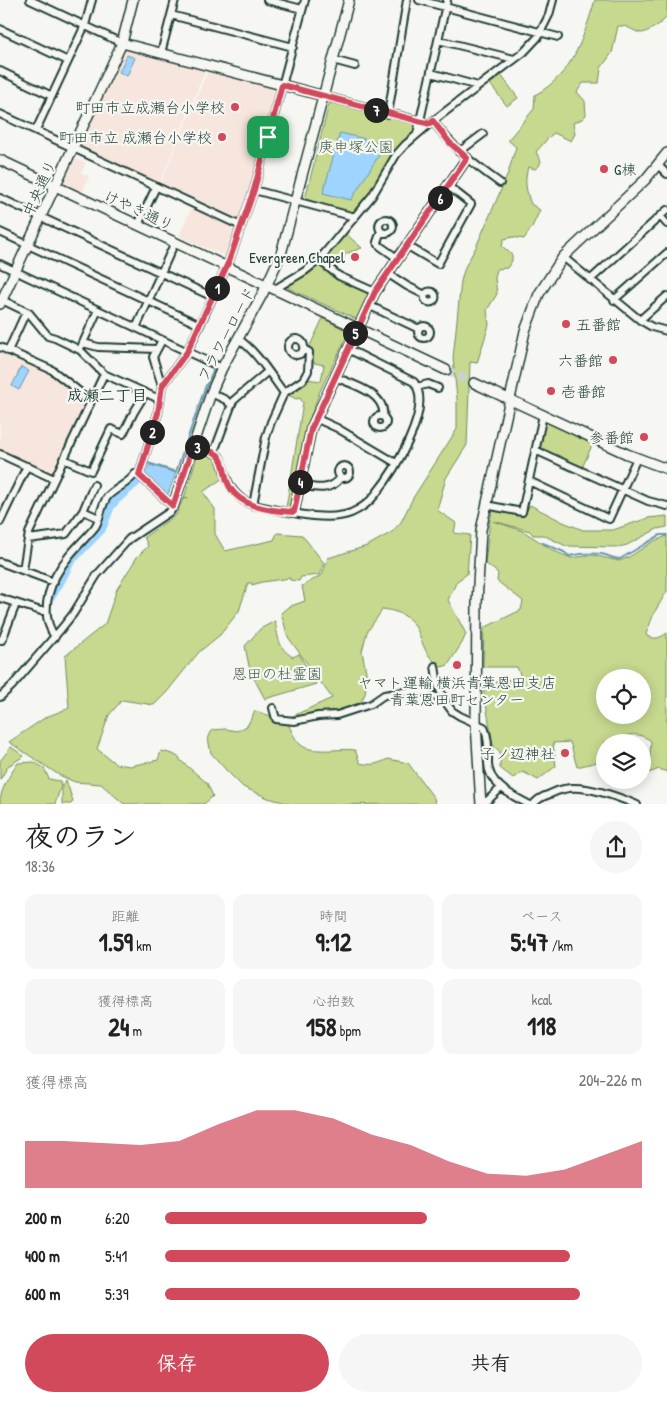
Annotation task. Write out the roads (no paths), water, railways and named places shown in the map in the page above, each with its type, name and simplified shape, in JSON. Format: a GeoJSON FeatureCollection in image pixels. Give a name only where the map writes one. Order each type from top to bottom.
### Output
{"type":"FeatureCollection","features":[{"type":"Feature","properties":{"kind":"street"},"geometry":{"type":"LineString","coordinates":[[30,0],[122,43],[388,114],[420,122],[432,122],[459,152],[500,183]]}},
{"type":"Feature","properties":{"kind":"street"},"geometry":{"type":"LineString","coordinates":[[36,130],[85,26],[92,0]]}},
{"type":"Feature","properties":{"kind":"street","name":"中央通り"},"geometry":{"type":"LineString","coordinates":[[1,302],[122,43],[134,0]]}},
{"type":"Feature","properties":{"kind":"street"},"geometry":{"type":"LineString","coordinates":[[161,53],[175,0]]}},
{"type":"Feature","properties":{"kind":"street"},"geometry":{"type":"LineString","coordinates":[[267,0],[302,9]]}},
{"type":"Feature","properties":{"kind":"street"},"geometry":{"type":"LineString","coordinates":[[139,475],[158,413],[162,386],[187,352],[213,298],[227,266],[254,190],[305,0]]}},
{"type":"Feature","properties":{"kind":"street","name":"フラワーロード"},"geometry":{"type":"LineString","coordinates":[[173,506],[211,393],[222,368],[271,287],[296,201],[349,0]]}},
{"type":"Feature","properties":{"kind":"street"},"geometry":{"type":"LineString","coordinates":[[388,114],[407,0]]}},
{"type":"Feature","properties":{"kind":"street"},"geometry":{"type":"LineString","coordinates":[[419,0],[558,37]]}},
{"type":"Feature","properties":{"kind":"street"},"geometry":{"type":"LineString","coordinates":[[417,135],[448,0]]}},
{"type":"Feature","properties":{"kind":"street"},"geometry":{"type":"LineString","coordinates":[[271,287],[305,271],[319,260],[372,196],[396,155],[432,122],[524,52],[541,32],[549,15],[552,0]]}},
{"type":"Feature","properties":{"kind":"street"},"geometry":{"type":"LineString","coordinates":[[171,15],[293,47]]}},
{"type":"Feature","properties":{"kind":"street"},"geometry":{"type":"LineString","coordinates":[[0,29],[68,61]]}},
{"type":"Feature","properties":{"kind":"street"},"geometry":{"type":"LineString","coordinates":[[438,40],[514,59]]}},
{"type":"Feature","properties":{"kind":"street"},"geometry":{"type":"LineString","coordinates":[[334,60],[355,66]]}},
{"type":"Feature","properties":{"kind":"street"},"geometry":{"type":"LineString","coordinates":[[0,71],[52,96]]}},
{"type":"Feature","properties":{"kind":"street"},"geometry":{"type":"LineString","coordinates":[[431,73],[478,86]]}},
{"type":"Feature","properties":{"kind":"street"},"geometry":{"type":"LineString","coordinates":[[0,114],[241,226]]}},
{"type":"Feature","properties":{"kind":"street"},"geometry":{"type":"LineString","coordinates":[[459,152],[483,134]]}},
{"type":"Feature","properties":{"kind":"street"},"geometry":{"type":"LineString","coordinates":[[500,788],[487,801],[481,803],[476,723],[481,530],[509,399],[529,319],[545,283],[564,257],[586,234],[627,198],[667,153]]}},
{"type":"Feature","properties":{"kind":"street"},"geometry":{"type":"LineString","coordinates":[[294,512],[309,436],[315,418],[368,305],[397,258],[467,158]]}},
{"type":"Feature","properties":{"kind":"street","name":"けやき通り"},"geometry":{"type":"LineString","coordinates":[[0,160],[446,370]]}},
{"type":"Feature","properties":{"kind":"street"},"geometry":{"type":"LineString","coordinates":[[658,165],[667,174]]}},
{"type":"Feature","properties":{"kind":"street"},"geometry":{"type":"LineString","coordinates":[[406,245],[438,264],[471,204],[448,186]]}},
{"type":"Feature","properties":{"kind":"street"},"geometry":{"type":"LineString","coordinates":[[138,225],[156,187]]}},
{"type":"Feature","properties":{"kind":"street"},"geometry":{"type":"LineString","coordinates":[[254,190],[355,217]]}},
{"type":"Feature","properties":{"kind":"street"},"geometry":{"type":"LineString","coordinates":[[0,198],[213,298]]}},
{"type":"Feature","properties":{"kind":"street"},"geometry":{"type":"LineString","coordinates":[[590,280],[667,210]]}},
{"type":"Feature","properties":{"kind":"street"},"geometry":{"type":"LineString","coordinates":[[660,216],[667,224]]}},
{"type":"Feature","properties":{"kind":"street"},"geometry":{"type":"LineString","coordinates":[[381,231],[377,242],[397,258]]}},
{"type":"Feature","properties":{"kind":"street"},"geometry":{"type":"LineString","coordinates":[[0,232],[200,325]]}},
{"type":"Feature","properties":{"kind":"street"},"geometry":{"type":"LineString","coordinates":[[136,328],[175,242]]}},
{"type":"Feature","properties":{"kind":"street"},"geometry":{"type":"LineString","coordinates":[[614,300],[667,253]]}},
{"type":"Feature","properties":{"kind":"street"},"geometry":{"type":"LineString","coordinates":[[564,257],[640,320],[652,327],[667,331]]}},
{"type":"Feature","properties":{"kind":"street"},"geometry":{"type":"LineString","coordinates":[[319,260],[339,276],[375,292]]}},
{"type":"Feature","properties":{"kind":"street"},"geometry":{"type":"LineString","coordinates":[[0,264],[222,368]]}},
{"type":"Feature","properties":{"kind":"street"},"geometry":{"type":"LineString","coordinates":[[387,273],[425,295]]}},
{"type":"Feature","properties":{"kind":"street"},"geometry":{"type":"LineString","coordinates":[[640,320],[667,296]]}},
{"type":"Feature","properties":{"kind":"street"},"geometry":{"type":"LineString","coordinates":[[1,302],[26,312],[48,336],[81,347],[157,349]]}},
{"type":"Feature","properties":{"kind":"street"},"geometry":{"type":"LineString","coordinates":[[368,305],[419,329]]}},
{"type":"Feature","properties":{"kind":"street"},"geometry":{"type":"LineString","coordinates":[[81,347],[98,310]]}},
{"type":"Feature","properties":{"kind":"street"},"geometry":{"type":"LineString","coordinates":[[8,350],[26,312]]}},
{"type":"Feature","properties":{"kind":"street"},"geometry":{"type":"LineString","coordinates":[[238,339],[254,354],[284,394]]}},
{"type":"Feature","properties":{"kind":"street"},"geometry":{"type":"LineString","coordinates":[[162,340],[152,356],[162,386]]}},
{"type":"Feature","properties":{"kind":"street"},"geometry":{"type":"LineString","coordinates":[[0,347],[52,370],[90,400]]}},
{"type":"Feature","properties":{"kind":"street"},"geometry":{"type":"LineString","coordinates":[[81,347],[104,374],[159,399]]}},
{"type":"Feature","properties":{"kind":"street"},"geometry":{"type":"LineString","coordinates":[[253,506],[266,436],[284,394],[303,380],[308,371],[310,356],[309,352],[303,348]]}},
{"type":"Feature","properties":{"kind":"street"},"geometry":{"type":"LineString","coordinates":[[193,446],[214,452],[222,461],[228,483],[233,491],[245,502],[253,506],[323,518],[352,513],[366,505],[375,496],[408,443],[415,427],[419,404],[417,387],[414,382],[348,350]]}},
{"type":"Feature","properties":{"kind":"street"},"geometry":{"type":"LineString","coordinates":[[214,452],[236,396],[267,372]]}},
{"type":"Feature","properties":{"kind":"street"},"geometry":{"type":"LineString","coordinates":[[23,570],[29,533],[90,400],[104,374]]}},
{"type":"Feature","properties":{"kind":"street"},"geometry":{"type":"LineString","coordinates":[[335,377],[378,398],[384,411],[383,417]]}},
{"type":"Feature","properties":{"kind":"street"},"geometry":{"type":"LineString","coordinates":[[474,383],[667,470]]}},
{"type":"Feature","properties":{"kind":"street"},"geometry":{"type":"LineString","coordinates":[[417,387],[428,384],[438,388]]}},
{"type":"Feature","properties":{"kind":"street"},"geometry":{"type":"LineString","coordinates":[[211,393],[232,405]]}},
{"type":"Feature","properties":{"kind":"street"},"geometry":{"type":"LineString","coordinates":[[63,459],[91,471],[112,429],[123,434],[145,394]]}},
{"type":"Feature","properties":{"kind":"street"},"geometry":{"type":"LineString","coordinates":[[486,505],[522,512],[543,415]]}},
{"type":"Feature","properties":{"kind":"street"},"geometry":{"type":"LineString","coordinates":[[315,418],[337,428],[396,463]]}},
{"type":"Feature","properties":{"kind":"street"},"geometry":{"type":"LineString","coordinates":[[536,450],[648,501],[667,506]]}},
{"type":"Feature","properties":{"kind":"street"},"geometry":{"type":"LineString","coordinates":[[0,454],[54,479]]}},
{"type":"Feature","properties":{"kind":"street"},"geometry":{"type":"LineString","coordinates":[[528,481],[609,519],[637,458]]}},
{"type":"Feature","properties":{"kind":"street"},"geometry":{"type":"LineString","coordinates":[[0,522],[27,466]]}},
{"type":"Feature","properties":{"kind":"street"},"geometry":{"type":"LineString","coordinates":[[0,697],[55,637],[73,614],[97,575],[129,539],[171,511],[173,506],[139,475],[135,474],[131,480],[109,494],[94,528],[64,561],[48,595],[45,611],[55,637]]}},
{"type":"Feature","properties":{"kind":"street"},"geometry":{"type":"LineString","coordinates":[[300,485],[326,488],[334,485],[341,477]]}},
{"type":"Feature","properties":{"kind":"street"},"geometry":{"type":"LineString","coordinates":[[28,539],[66,534],[83,511],[94,485]]}},
{"type":"Feature","properties":{"kind":"street"},"geometry":{"type":"LineString","coordinates":[[83,511],[99,518]]}},
{"type":"Feature","properties":{"kind":"street"},"geometry":{"type":"LineString","coordinates":[[0,562],[54,582]]}},
{"type":"Feature","properties":{"kind":"street"},"geometry":{"type":"LineString","coordinates":[[0,598],[45,611]]}},
{"type":"Feature","properties":{"kind":"street"},"geometry":{"type":"LineString","coordinates":[[0,640],[2,640],[16,604]]}},
{"type":"Feature","properties":{"kind":"street"},"geometry":{"type":"LineString","coordinates":[[436,666],[438,685],[444,700],[452,711],[481,725],[485,730],[488,746],[487,765],[500,788],[514,797],[532,804],[546,795],[572,788],[614,795],[637,804]]}},
{"type":"Feature","properties":{"kind":"street"},"geometry":{"type":"LineString","coordinates":[[273,708],[276,719],[294,721],[318,716],[337,715],[371,704],[384,695],[395,693],[423,692],[444,700]]}},
{"type":"Feature","properties":{"kind":"water"},"geometry":{"type":"Polygon","coordinates":[[[127,55],[135,58],[127,76],[119,72],[127,55]]]}},
{"type":"Feature","properties":{"kind":"water"},"geometry":{"type":"Polygon","coordinates":[[[340,133],[386,144],[351,200],[323,193],[340,133]]]}},
{"type":"Feature","properties":{"kind":"water"},"geometry":{"type":"Polygon","coordinates":[[[21,367],[29,371],[19,390],[12,386],[21,367]]]}},
{"type":"Feature","properties":{"kind":"water"},"geometry":{"type":"Polygon","coordinates":[[[150,465],[176,473],[168,494],[166,495],[145,477],[144,473],[150,465]]]}},
{"type":"Feature","properties":{"kind":"waterway"},"geometry":{"type":"LineString","coordinates":[[143,473],[148,463],[176,472],[205,388],[214,369]]}},
{"type":"Feature","properties":{"kind":"waterway"},"geometry":{"type":"LineString","coordinates":[[51,596],[70,561],[101,529],[110,506],[137,481]]}},
{"type":"Feature","properties":{"kind":"waterway"},"geometry":{"type":"LineString","coordinates":[[543,543],[569,556],[597,554],[620,559],[660,535],[667,535]]}},
{"type":"Feature","properties":{"kind":"tunnel"},"geometry":{"type":"LineString","coordinates":[[446,370],[474,383]]}},
{"type":"Feature","properties":{"kind":"place","name":"町田市立成瀬台小学校"},"geometry":{"type":"Point","coordinates":[235,107]}},
{"type":"Feature","properties":{"kind":"place","name":"町田市立 成瀬台小学校"},"geometry":{"type":"Point","coordinates":[222,137]}},
{"type":"Feature","properties":{"kind":"place","name":"G棟"},"geometry":{"type":"Point","coordinates":[604,169]}},
{"type":"Feature","properties":{"kind":"place","name":"Evergreen Chapel"},"geometry":{"type":"Point","coordinates":[355,257]}},
{"type":"Feature","properties":{"kind":"place","name":"五番館"},"geometry":{"type":"Point","coordinates":[566,324]}},
{"type":"Feature","properties":{"kind":"place","name":"六番館"},"geometry":{"type":"Point","coordinates":[613,360]}},
{"type":"Feature","properties":{"kind":"place","name":"壱番館"},"geometry":{"type":"Point","coordinates":[551,391]}},
{"type":"Feature","properties":{"kind":"place","name":"参番館"},"geometry":{"type":"Point","coordinates":[644,437]}},
{"type":"Feature","properties":{"kind":"place","name":"ヤマト運輸 横浜青葉恩田支店 青葉恩田町センター"},"geometry":{"type":"Point","coordinates":[457,665]}},
{"type":"Feature","properties":{"kind":"place","name":"子ノ辺神社"},"geometry":{"type":"Point","coordinates":[565,753]}},
{"type":"Feature","properties":{"kind":"district","name":"成瀬二丁目"},"geometry":{"type":"Point","coordinates":[107,395]}},
{"type":"Feature","properties":{"kind":"park label","name":"庚申塚公園"},"geometry":{"type":"Point","coordinates":[356,146]}},
{"type":"Feature","properties":{"kind":"park label","name":"恩田の杜霊園"},"geometry":{"type":"Point","coordinates":[277,673]}}]}
